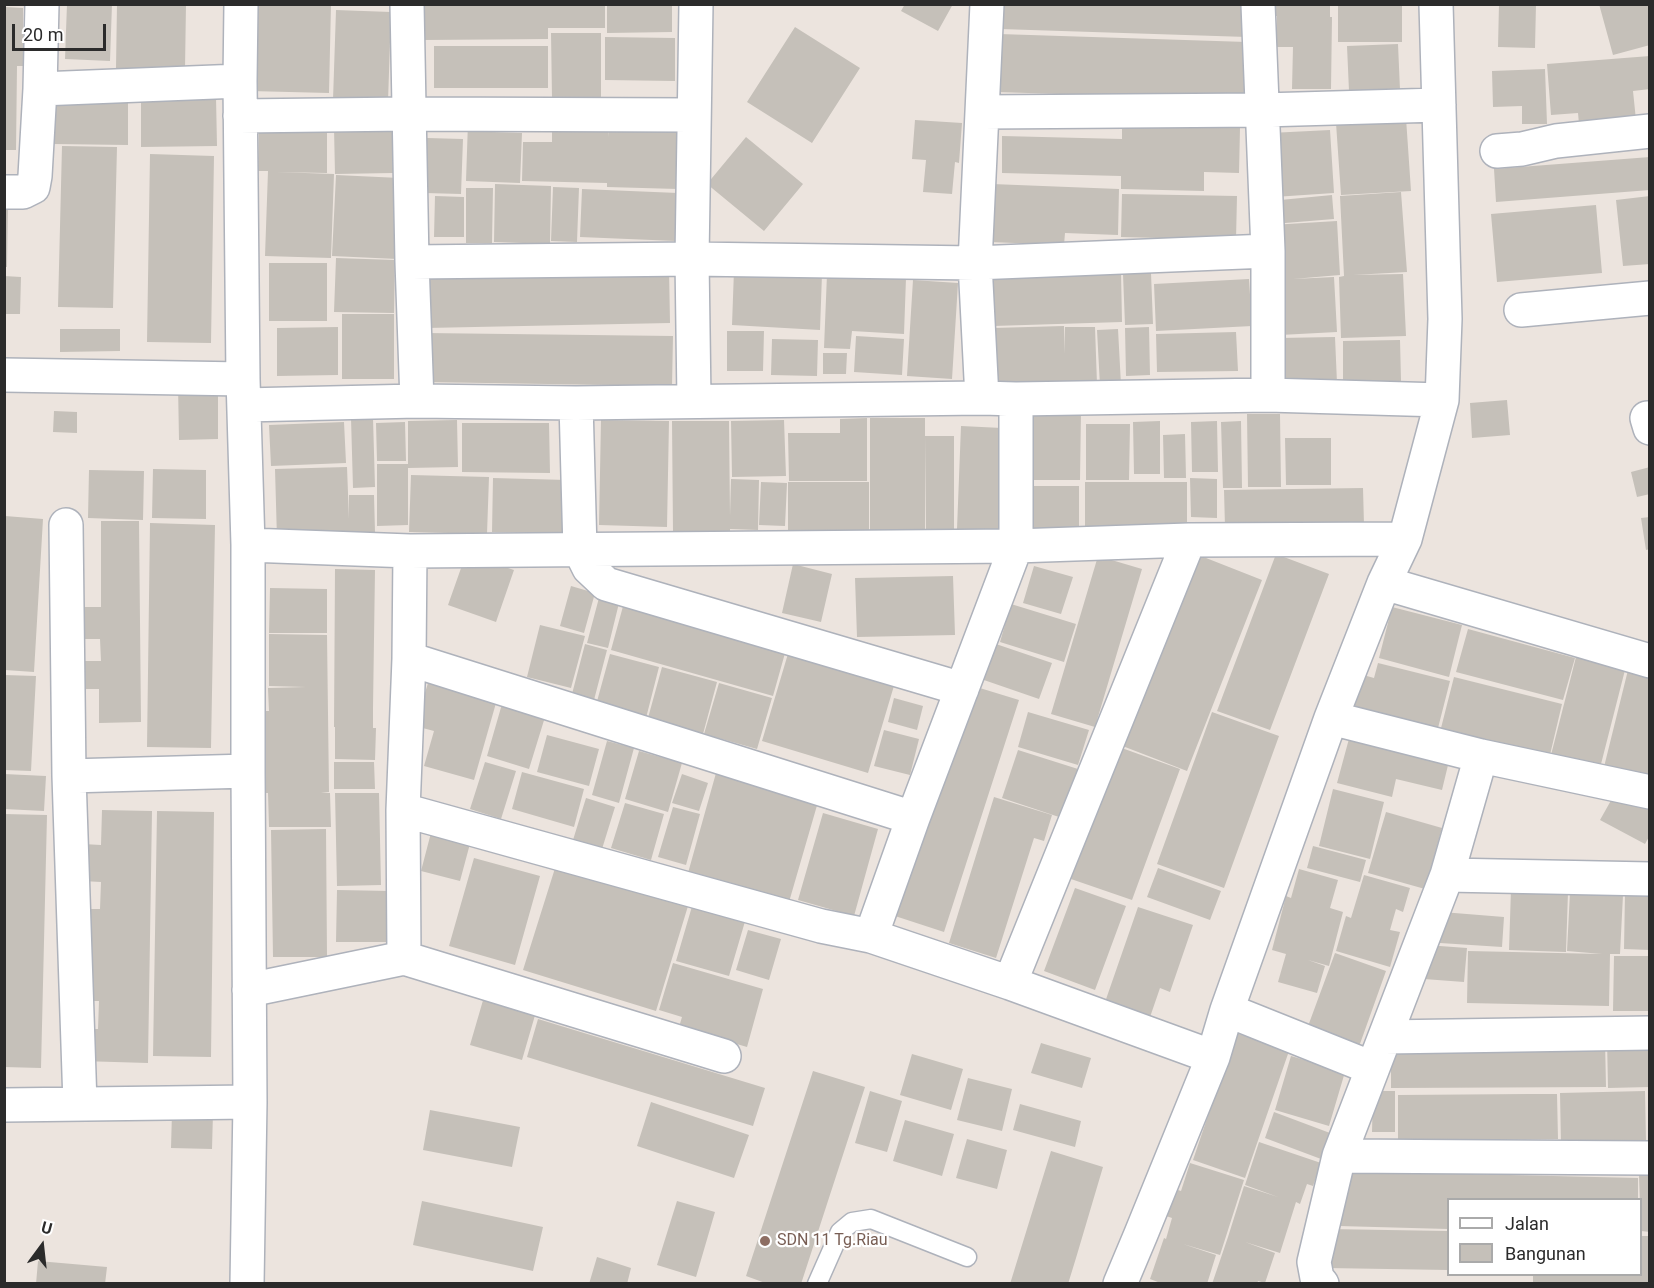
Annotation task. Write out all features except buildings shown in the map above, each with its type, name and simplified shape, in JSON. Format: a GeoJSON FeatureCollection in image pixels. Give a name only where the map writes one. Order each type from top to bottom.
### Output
{"type":"FeatureCollection","features":[{"type":"Feature","properties":{"kind":"street"},"geometry":{"type":"LineString","coordinates":[[4,192],[23,192],[33,188],[40,89],[42,4]]}},
{"type":"Feature","properties":{"kind":"street"},"geometry":{"type":"LineString","coordinates":[[241,4],[243,392],[248,545],[250,1102],[247,1284]]}},
{"type":"Feature","properties":{"kind":"street"},"geometry":{"type":"LineString","coordinates":[[407,4],[417,401]]}},
{"type":"Feature","properties":{"kind":"street"},"geometry":{"type":"LineString","coordinates":[[694,401],[692,259],[696,4]]}},
{"type":"Feature","properties":{"kind":"street"},"geometry":{"type":"LineString","coordinates":[[982,398],[975,263],[987,4]]}},
{"type":"Feature","properties":{"kind":"street"},"geometry":{"type":"LineString","coordinates":[[1258,4],[1268,251],[1268,395]]}},
{"type":"Feature","properties":{"kind":"street"},"geometry":{"type":"LineString","coordinates":[[1120,1284],[1213,1057],[1227,1010],[1331,718],[1384,583],[1405,539],[1442,400],[1445,319],[1436,4]]}},
{"type":"Feature","properties":{"kind":"street"},"geometry":{"type":"LineString","coordinates":[[40,89],[240,81]]}},
{"type":"Feature","properties":{"kind":"street"},"geometry":{"type":"LineString","coordinates":[[983,112],[1263,110],[1439,105]]}},
{"type":"Feature","properties":{"kind":"street"},"geometry":{"type":"LineString","coordinates":[[240,116],[693,115]]}},
{"type":"Feature","properties":{"kind":"street"},"geometry":{"type":"LineString","coordinates":[[1497,151],[1522,149],[1556,141],[1650,131]]}},
{"type":"Feature","properties":{"kind":"street"},"geometry":{"type":"LineString","coordinates":[[412,262],[692,259],[975,263],[1268,251]]}},
{"type":"Feature","properties":{"kind":"street"},"geometry":{"type":"LineString","coordinates":[[1521,310],[1650,298]]}},
{"type":"Feature","properties":{"kind":"street"},"geometry":{"type":"LineString","coordinates":[[4,375],[243,392],[417,401],[576,403],[1268,395],[1442,400]]}},
{"type":"Feature","properties":{"kind":"street"},"geometry":{"type":"LineString","coordinates":[[871,936],[1016,546],[1016,399]]}},
{"type":"Feature","properties":{"kind":"street"},"geometry":{"type":"LineString","coordinates":[[576,403],[580,550],[589,568],[606,584],[962,689]]}},
{"type":"Feature","properties":{"kind":"street"},"geometry":{"type":"LineString","coordinates":[[66,525],[69,776],[80,1104]]}},
{"type":"Feature","properties":{"kind":"street"},"geometry":{"type":"LineString","coordinates":[[248,545],[410,551],[1016,546],[1189,540],[1405,539]]}},
{"type":"Feature","properties":{"kind":"street"},"geometry":{"type":"LineString","coordinates":[[1010,983],[1189,540]]}},
{"type":"Feature","properties":{"kind":"street"},"geometry":{"type":"LineString","coordinates":[[404,958],[403,810],[409,659],[410,551]]}},
{"type":"Feature","properties":{"kind":"street"},"geometry":{"type":"LineString","coordinates":[[1384,583],[1650,661]]}},
{"type":"Feature","properties":{"kind":"street"},"geometry":{"type":"LineString","coordinates":[[409,659],[914,818]]}},
{"type":"Feature","properties":{"kind":"street"},"geometry":{"type":"LineString","coordinates":[[1331,718],[1481,756],[1650,792]]}},
{"type":"Feature","properties":{"kind":"street"},"geometry":{"type":"LineString","coordinates":[[1322,1284],[1317,1278],[1314,1262],[1339,1156],[1447,875],[1481,756]]}},
{"type":"Feature","properties":{"kind":"street"},"geometry":{"type":"LineString","coordinates":[[69,776],[248,771]]}},
{"type":"Feature","properties":{"kind":"street"},"geometry":{"type":"LineString","coordinates":[[403,810],[821,926],[871,936],[1010,983],[1213,1057]]}},
{"type":"Feature","properties":{"kind":"street"},"geometry":{"type":"LineString","coordinates":[[1447,875],[1650,879]]}},
{"type":"Feature","properties":{"kind":"street"},"geometry":{"type":"LineString","coordinates":[[249,990],[404,958],[724,1056]]}},
{"type":"Feature","properties":{"kind":"street"},"geometry":{"type":"LineString","coordinates":[[1227,1010],[1372,1068]]}},
{"type":"Feature","properties":{"kind":"street"},"geometry":{"type":"LineString","coordinates":[[1385,1037],[1650,1033]]}},
{"type":"Feature","properties":{"kind":"street"},"geometry":{"type":"LineString","coordinates":[[4,1105],[250,1102]]}},
{"type":"Feature","properties":{"kind":"street"},"geometry":{"type":"LineString","coordinates":[[1339,1156],[1650,1158]]}},
{"type":"Feature","properties":{"kind":"lane"},"geometry":{"type":"LineString","coordinates":[[817,1284],[840,1232],[852,1222],[871,1219],[967,1257]]}},
{"type":"Feature","properties":{"kind":"place","name":"SDN 11 Tg.Riau"},"geometry":{"type":"Point","coordinates":[765,1241]}}]}
